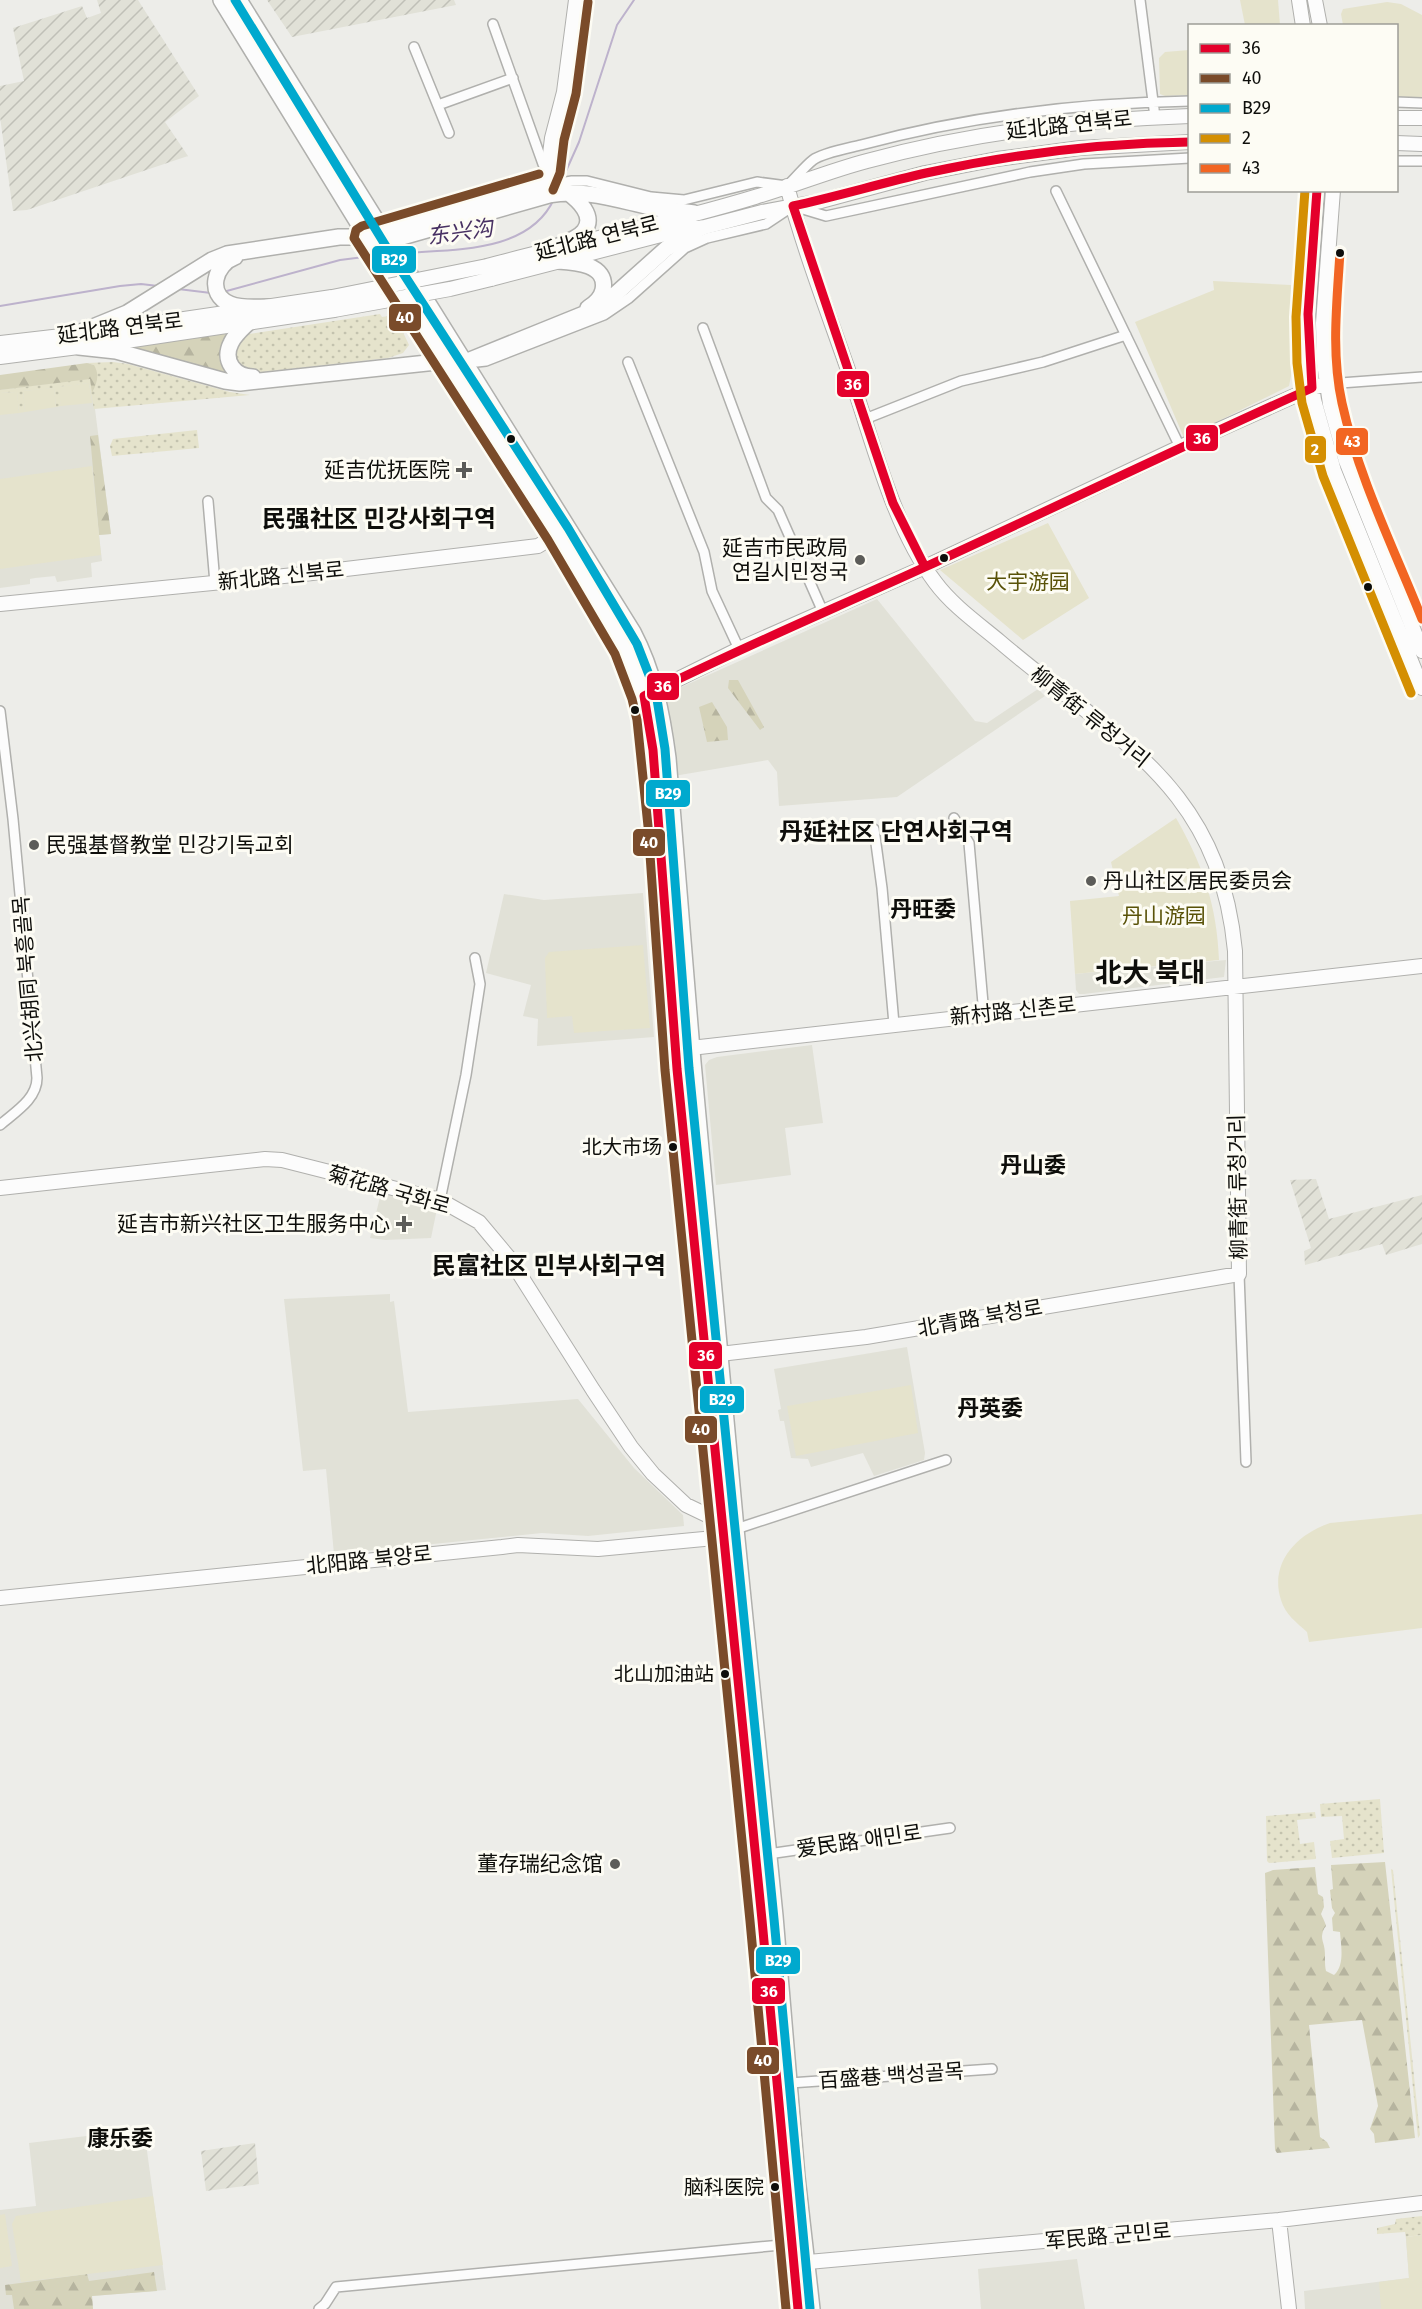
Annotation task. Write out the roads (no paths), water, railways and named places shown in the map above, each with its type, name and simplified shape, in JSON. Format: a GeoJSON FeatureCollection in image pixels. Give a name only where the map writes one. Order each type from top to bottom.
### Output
{"type":"FeatureCollection","features":[{"type":"Feature","properties":{"kind":"main road"},"geometry":{"type":"LineString","coordinates":[[221,0],[368,241],[445,360],[563,531]]}},
{"type":"Feature","properties":{"kind":"main road"},"geometry":{"type":"LineString","coordinates":[[239,0],[400,262],[464,360],[563,531],[650,692],[792,2244],[800,2263],[812,2309]]}},
{"type":"Feature","properties":{"kind":"main road"},"geometry":{"type":"LineString","coordinates":[[387,240],[557,187],[657,208],[694,213]]}},
{"type":"Feature","properties":{"kind":"main road"},"geometry":{"type":"LineString","coordinates":[[556,254],[583,232],[588,219],[583,205],[557,187]]}},
{"type":"Feature","properties":{"kind":"main road"},"geometry":{"type":"LineString","coordinates":[[464,360],[601,307],[668,248],[700,228]]}},
{"type":"Feature","properties":{"kind":"main road"},"geometry":{"type":"LineString","coordinates":[[79,340],[227,254],[339,237],[368,241]]}},
{"type":"Feature","properties":{"kind":"main road"},"geometry":{"type":"LineString","coordinates":[[269,307],[242,307],[227,303],[217,290],[217,273],[224,263],[234,257],[368,241]]}},
{"type":"Feature","properties":{"kind":"main road"},"geometry":{"type":"LineString","coordinates":[[464,360],[597,302],[603,289],[602,277],[593,268],[556,254]]}},
{"type":"Feature","properties":{"kind":"main road"},"geometry":{"type":"LineString","coordinates":[[250,321],[233,340],[228,352],[232,367],[245,377],[445,360]]}},
{"type":"Feature","properties":{"kind":"main road"},"geometry":{"type":"LineString","coordinates":[[79,340],[225,381],[240,383],[445,360]]}},
{"type":"Feature","properties":{"kind":"main road"},"geometry":{"type":"LineString","coordinates":[[684,1048],[720,1354],[728,1529],[768,1854],[790,2083],[800,2263],[798,2309]]}},
{"type":"Feature","properties":{"kind":"street"},"geometry":{"type":"LineString","coordinates":[[548,170],[552,138],[564,92],[576,0]]}},
{"type":"Feature","properties":{"kind":"street"},"geometry":{"type":"LineString","coordinates":[[1140,0],[1155,117]]}},
{"type":"Feature","properties":{"kind":"street"},"geometry":{"type":"LineString","coordinates":[[1299,0],[1303,24]]}},
{"type":"Feature","properties":{"kind":"street"},"geometry":{"type":"LineString","coordinates":[[1315,0],[1320,24]]}},
{"type":"Feature","properties":{"kind":"street"},"geometry":{"type":"LineString","coordinates":[[493,24],[543,164],[557,187],[587,181],[651,197],[677,200],[700,197],[757,182],[788,186],[814,159],[899,135],[1012,114],[1153,101],[1188,101]]}},
{"type":"Feature","properties":{"kind":"street"},"geometry":{"type":"LineString","coordinates":[[414,47],[449,133]]}},
{"type":"Feature","properties":{"kind":"street"},"geometry":{"type":"LineString","coordinates":[[438,105],[513,78]]}},
{"type":"Feature","properties":{"kind":"street"},"geometry":{"type":"LineString","coordinates":[[1398,102],[1422,103]]}},
{"type":"Feature","properties":{"kind":"street","name":"延北路 연북로"},"geometry":{"type":"LineString","coordinates":[[0,343],[133,340],[250,321],[489,273],[595,240],[756,197],[867,161],[970,138],[1117,118],[1188,116]]}},
{"type":"Feature","properties":{"kind":"street"},"geometry":{"type":"LineString","coordinates":[[1398,118],[1422,118]]}},
{"type":"Feature","properties":{"kind":"street","name":"延北路 연북로"},"geometry":{"type":"LineString","coordinates":[[556,254],[688,228],[700,228],[925,173],[998,159],[1098,147],[1188,142]]}},
{"type":"Feature","properties":{"kind":"street"},"geometry":{"type":"LineString","coordinates":[[1398,143],[1422,144]]}},
{"type":"Feature","properties":{"kind":"street"},"geometry":{"type":"LineString","coordinates":[[464,360],[486,362],[604,315],[629,298],[685,248],[707,238],[766,224],[793,206],[826,216],[1030,172],[1084,164],[1188,158]]}},
{"type":"Feature","properties":{"kind":"street"},"geometry":{"type":"LineString","coordinates":[[1398,161],[1422,161]]}},
{"type":"Feature","properties":{"kind":"street","name":"柳青街 류청거리"},"geometry":{"type":"LineString","coordinates":[[788,186],[893,503],[925,567],[952,602],[1033,671],[1137,751],[1175,792],[1203,835],[1226,893],[1235,951],[1239,1274]]}},
{"type":"Feature","properties":{"kind":"street"},"geometry":{"type":"LineString","coordinates":[[1056,191],[1180,447]]}},
{"type":"Feature","properties":{"kind":"street"},"geometry":{"type":"LineString","coordinates":[[1317,192],[1308,317],[1312,388],[1318,417],[1334,471],[1422,688]]}},
{"type":"Feature","properties":{"kind":"street"},"geometry":{"type":"LineString","coordinates":[[1333,192],[1323,323],[1330,404],[1346,460],[1422,651]]}},
{"type":"Feature","properties":{"kind":"street"},"geometry":{"type":"LineString","coordinates":[[368,241],[387,240]]}},
{"type":"Feature","properties":{"kind":"street","name":"延北路 연북로"},"geometry":{"type":"LineString","coordinates":[[0,357],[79,340],[96,333],[269,307],[333,304]]}},
{"type":"Feature","properties":{"kind":"street"},"geometry":{"type":"LineString","coordinates":[[703,328],[766,498],[778,510],[823,612]]}},
{"type":"Feature","properties":{"kind":"street"},"geometry":{"type":"LineString","coordinates":[[865,419],[961,381],[1043,362],[1126,335]]}},
{"type":"Feature","properties":{"kind":"street"},"geometry":{"type":"LineString","coordinates":[[628,362],[704,552],[712,591],[739,649]]}},
{"type":"Feature","properties":{"kind":"street"},"geometry":{"type":"LineString","coordinates":[[650,692],[739,649],[925,567],[1180,447],[1312,388],[1327,384],[1422,377]]}},
{"type":"Feature","properties":{"kind":"street"},"geometry":{"type":"LineString","coordinates":[[208,501],[215,583]]}},
{"type":"Feature","properties":{"kind":"street","name":"新北路 신북로"},"geometry":{"type":"LineString","coordinates":[[0,604],[304,574],[538,546],[563,531]]}},
{"type":"Feature","properties":{"kind":"street","name":"北兴胡同 북흥골목"},"geometry":{"type":"LineString","coordinates":[[0,711],[13,819],[37,1084],[30,1099],[0,1125]]}},
{"type":"Feature","properties":{"kind":"street"},"geometry":{"type":"LineString","coordinates":[[954,818],[969,843],[984,1015]]}},
{"type":"Feature","properties":{"kind":"street"},"geometry":{"type":"LineString","coordinates":[[874,829],[882,888],[894,1024]]}},
{"type":"Feature","properties":{"kind":"street"},"geometry":{"type":"LineString","coordinates":[[440,1200],[466,1075],[480,984],[475,958]]}},
{"type":"Feature","properties":{"kind":"street","name":"新村路 신촌로"},"geometry":{"type":"LineString","coordinates":[[684,1048],[1422,966]]}},
{"type":"Feature","properties":{"kind":"street","name":"菊花路 국화로"},"geometry":{"type":"LineString","coordinates":[[0,1188],[266,1159],[282,1160],[440,1200],[479,1222],[494,1238],[510,1259],[598,1399],[652,1474],[686,1505],[728,1529]]}},
{"type":"Feature","properties":{"kind":"street"},"geometry":{"type":"LineString","coordinates":[[1239,1274],[1246,1462]]}},
{"type":"Feature","properties":{"kind":"street","name":"北青路 북청로"},"geometry":{"type":"LineString","coordinates":[[720,1354],[866,1337],[1239,1274]]}},
{"type":"Feature","properties":{"kind":"street"},"geometry":{"type":"LineString","coordinates":[[728,1529],[946,1460]]}},
{"type":"Feature","properties":{"kind":"street","name":"北阳路 북양로"},"geometry":{"type":"LineString","coordinates":[[0,1598],[502,1547],[598,1549],[728,1529]]}},
{"type":"Feature","properties":{"kind":"street","name":"爱民路 애민로"},"geometry":{"type":"LineString","coordinates":[[768,1854],[950,1828]]}},
{"type":"Feature","properties":{"kind":"street","name":"百盛巷 백성골목"},"geometry":{"type":"LineString","coordinates":[[790,2083],[992,2069]]}},
{"type":"Feature","properties":{"kind":"street","name":"军民路 군민로"},"geometry":{"type":"LineString","coordinates":[[800,2263],[1279,2220],[1422,2202]]}},
{"type":"Feature","properties":{"kind":"street"},"geometry":{"type":"LineString","coordinates":[[1279,2220],[1289,2309]]}},
{"type":"Feature","properties":{"kind":"street"},"geometry":{"type":"LineString","coordinates":[[319,2309],[336,2288],[792,2244]]}},
{"type":"Feature","properties":{"kind":"waterway","name":"东兴沟"},"geometry":{"type":"LineString","coordinates":[[562,180],[579,142],[617,25],[634,0]]}},
{"type":"Feature","properties":{"kind":"waterway","name":"东兴沟"},"geometry":{"type":"LineString","coordinates":[[404,253],[467,248],[509,239],[527,230],[542,217],[554,199]]}},
{"type":"Feature","properties":{"kind":"waterway","name":"东兴沟"},"geometry":{"type":"LineString","coordinates":[[223,292],[340,260],[372,256]]}},
{"type":"Feature","properties":{"kind":"waterway","name":"东兴沟"},"geometry":{"type":"LineString","coordinates":[[0,306],[120,286],[141,284],[158,286]]}},
{"type":"Feature","properties":{"kind":"waterway","name":"东兴沟"},"geometry":{"type":"LineString","coordinates":[[178,289],[211,293]]}},
{"type":"Feature","properties":{"kind":"place","name":"延吉优抚医院"},"geometry":{"type":"Point","coordinates":[464,470]}},
{"type":"Feature","properties":{"kind":"place","name":"延吉市民政局 연길시민정국"},"geometry":{"type":"Point","coordinates":[860,560]}},
{"type":"Feature","properties":{"kind":"place","name":"民强基督教堂 민강기독교회"},"geometry":{"type":"Point","coordinates":[34,845]}},
{"type":"Feature","properties":{"kind":"place","name":"丹山社区居民委员会"},"geometry":{"type":"Point","coordinates":[1091,881]}},
{"type":"Feature","properties":{"kind":"place","name":"北大市场"},"geometry":{"type":"Point","coordinates":[673,1147]}},
{"type":"Feature","properties":{"kind":"place","name":"延吉市新兴社区卫生服务中心"},"geometry":{"type":"Point","coordinates":[404,1224]}},
{"type":"Feature","properties":{"kind":"place","name":"北山加油站"},"geometry":{"type":"Point","coordinates":[725,1674]}},
{"type":"Feature","properties":{"kind":"place","name":"董存瑞纪念馆"},"geometry":{"type":"Point","coordinates":[615,1864]}},
{"type":"Feature","properties":{"kind":"place","name":"脑科医院"},"geometry":{"type":"Point","coordinates":[775,2187]}},
{"type":"Feature","properties":{"kind":"district","name":"民强社区 민강사회구역"},"geometry":{"type":"Point","coordinates":[379,519]}},
{"type":"Feature","properties":{"kind":"district","name":"丹延社区 단연사회구역"},"geometry":{"type":"Point","coordinates":[896,832]}},
{"type":"Feature","properties":{"kind":"district","name":"丹旺委"},"geometry":{"type":"Point","coordinates":[923,909]}},
{"type":"Feature","properties":{"kind":"district","name":"北大 북대"},"geometry":{"type":"Point","coordinates":[1150,973]}},
{"type":"Feature","properties":{"kind":"district","name":"丹山委"},"geometry":{"type":"Point","coordinates":[1033,1165]}},
{"type":"Feature","properties":{"kind":"district","name":"民富社区 민부사회구역"},"geometry":{"type":"Point","coordinates":[549,1266]}},
{"type":"Feature","properties":{"kind":"district","name":"丹英委"},"geometry":{"type":"Point","coordinates":[990,1408]}},
{"type":"Feature","properties":{"kind":"district","name":"康乐委"},"geometry":{"type":"Point","coordinates":[120,2138]}},
{"type":"Feature","properties":{"kind":"park label","name":"大宇游园"},"geometry":{"type":"Point","coordinates":[1028,582]}},
{"type":"Feature","properties":{"kind":"park label","name":"丹山游园"},"geometry":{"type":"Point","coordinates":[1164,916]}}]}
